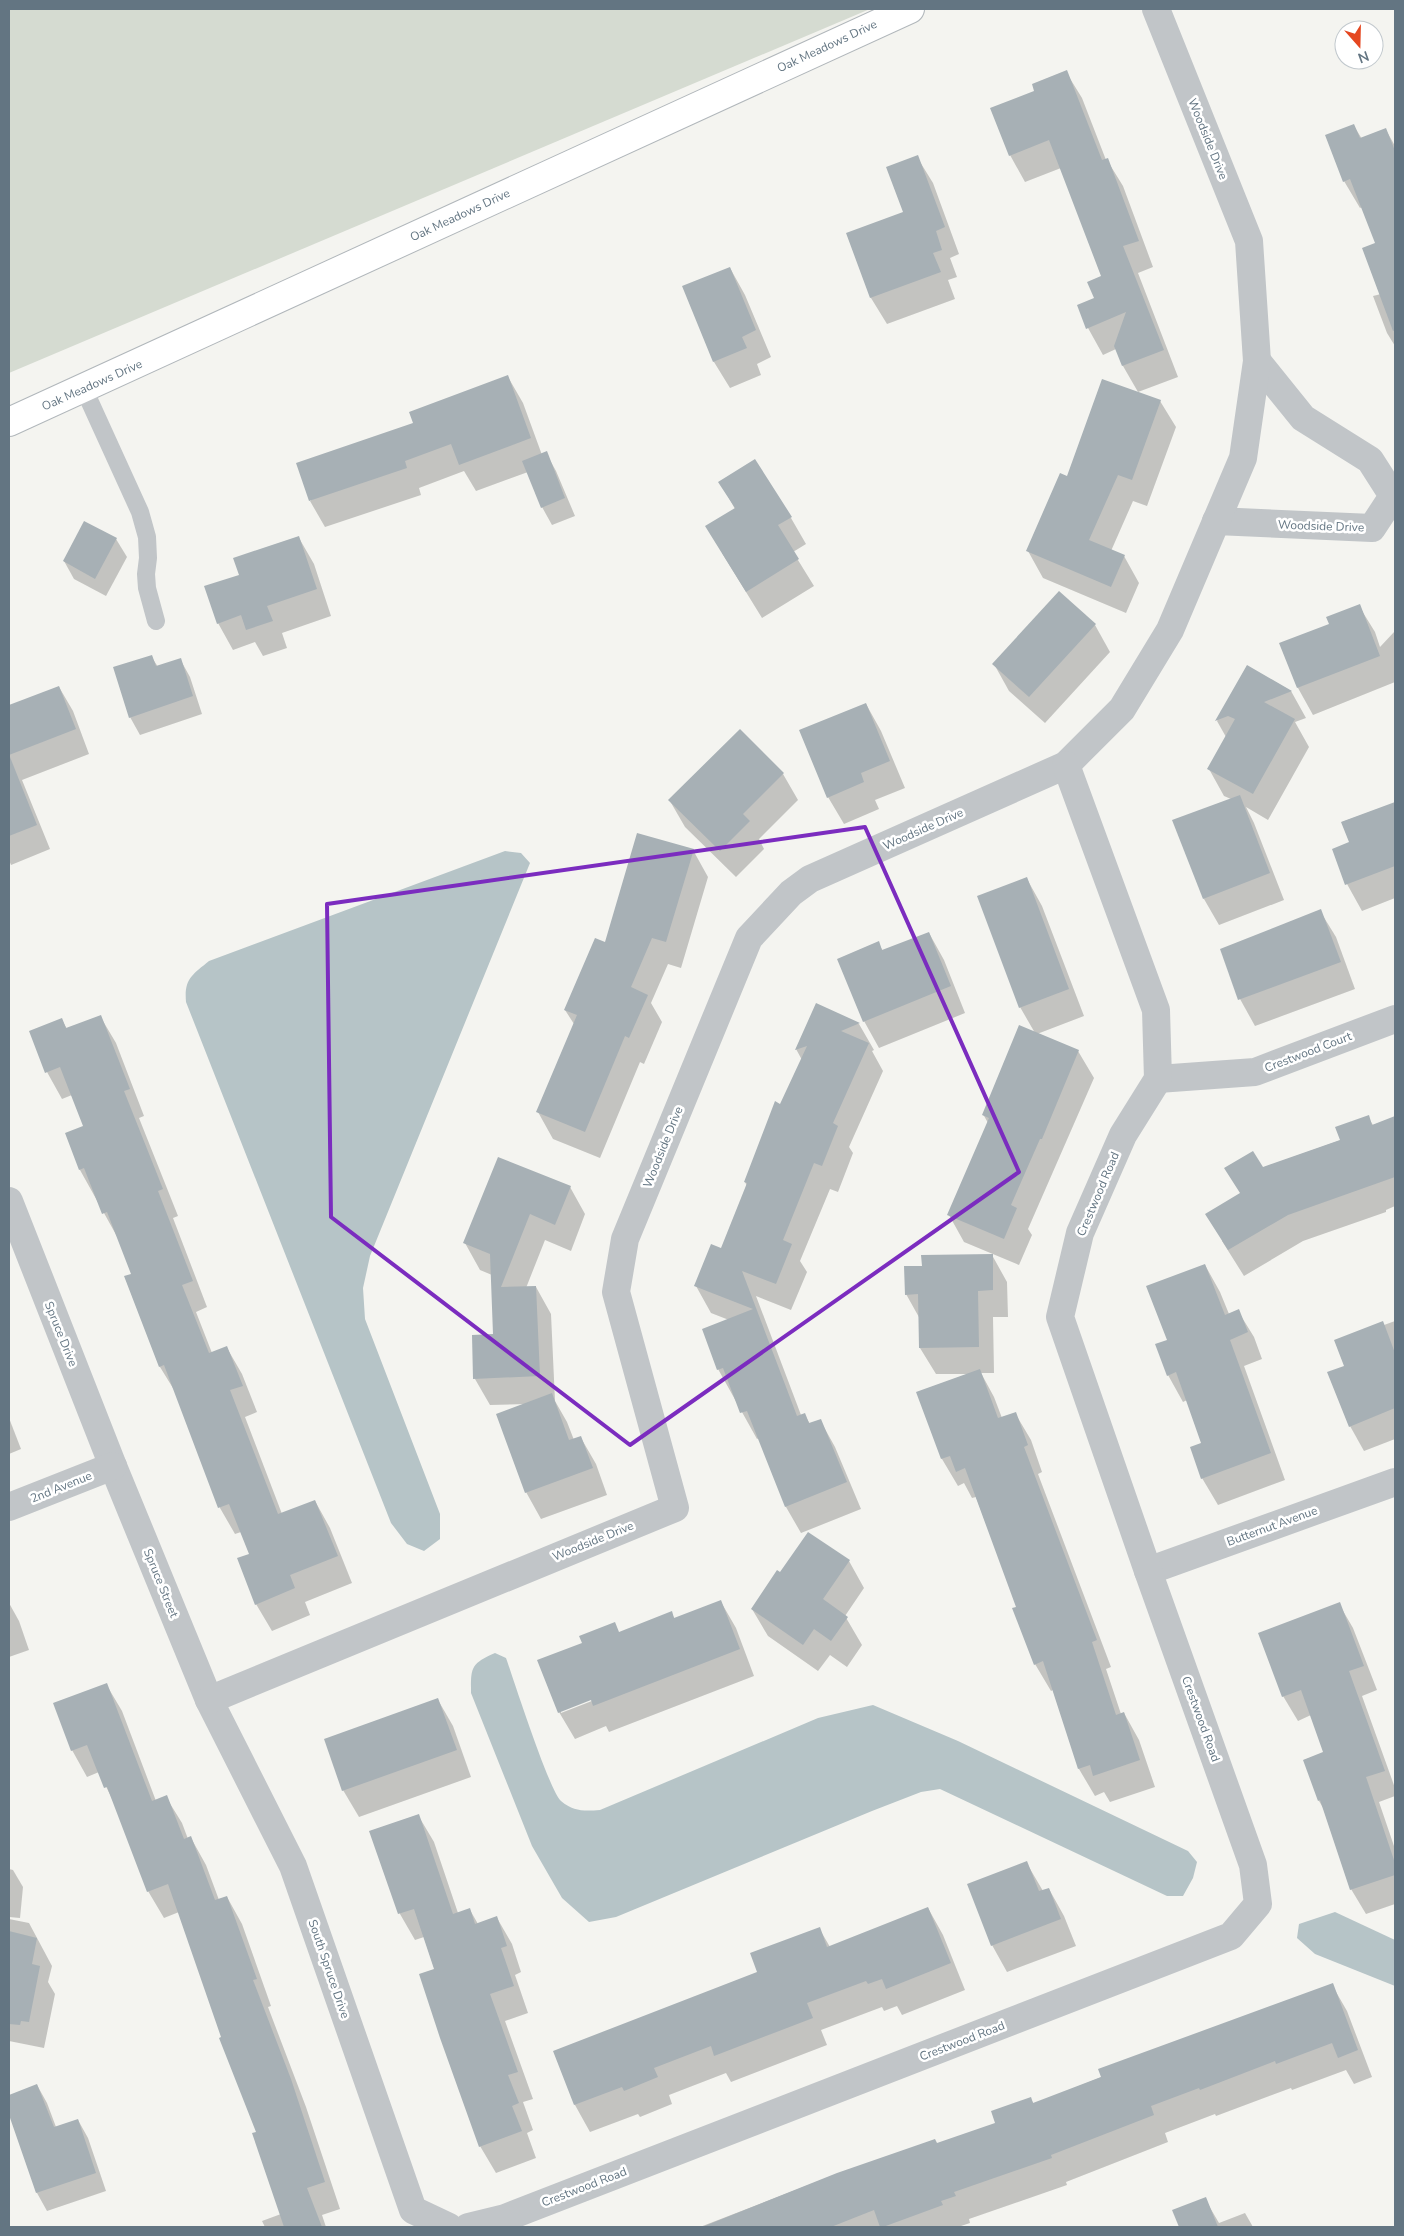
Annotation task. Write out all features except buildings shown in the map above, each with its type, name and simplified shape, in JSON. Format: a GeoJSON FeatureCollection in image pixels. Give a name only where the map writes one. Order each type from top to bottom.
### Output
{"type":"FeatureCollection","features":[{"type":"Feature","properties":{"kind":"street","name":"Oak Meadows Drive"},"geometry":{"type":"LineString","coordinates":[[9,422],[910,9]]}},
{"type":"Feature","properties":{"kind":"street","name":"Woodside Drive"},"geometry":{"type":"LineString","coordinates":[[209,1700],[674,1508],[616,1292],[624,1239],[749,938],[791,893],[810,879],[1066,765],[1122,709],[1170,630],[1243,458],[1257,361],[1249,241],[1156,9]]}},
{"type":"Feature","properties":{"kind":"street","name":"Woodside Drive"},"geometry":{"type":"LineString","coordinates":[[1216,522],[1372,528],[1393,496],[1370,460],[1303,418],[1257,361]]}},
{"type":"Feature","properties":{"kind":"street"},"geometry":{"type":"LineString","coordinates":[[1066,765],[1156,1010],[1158,1079]]}},
{"type":"Feature","properties":{"kind":"street","name":"Crestwood Court"},"geometry":{"type":"LineString","coordinates":[[1158,1079],[1255,1072],[1395,1018]]}},
{"type":"Feature","properties":{"kind":"street","name":"Crestwood Road"},"geometry":{"type":"LineString","coordinates":[[468,2227],[505,2218],[1231,1936],[1258,1904],[1253,1865],[1148,1571],[1060,1316],[1080,1232],[1123,1135],[1158,1079]]}},
{"type":"Feature","properties":{"kind":"street","name":"Spruce Drive"},"geometry":{"type":"LineString","coordinates":[[9,1201],[113,1466]]}},
{"type":"Feature","properties":{"kind":"street","name":"Spruce Street"},"geometry":{"type":"LineString","coordinates":[[113,1466],[209,1700]]}},
{"type":"Feature","properties":{"kind":"street","name":"2nd Avenue"},"geometry":{"type":"LineString","coordinates":[[9,1507],[113,1466]]}},
{"type":"Feature","properties":{"kind":"street","name":"Butternut Avenue"},"geometry":{"type":"LineString","coordinates":[[1148,1571],[1395,1482]]}},
{"type":"Feature","properties":{"kind":"street","name":"South Spruce Drive"},"geometry":{"type":"LineString","coordinates":[[209,1700],[293,1866],[413,2210],[449,2227]]}},
{"type":"Feature","properties":{"kind":"lane"},"geometry":{"type":"LineString","coordinates":[[84,389],[140,512],[147,537],[147,588],[156,621]]}},
{"type":"Feature","properties":{"kind":"highlighted area"},"geometry":{"type":"Polygon","coordinates":[[[865,827],[1019,1172],[630,1445],[331,1217],[327,904],[865,827]]]}},
{"type":"Feature","properties":{"kind":"shaded area"},"geometry":{"type":"Polygon","coordinates":[[[9,9],[870,9],[9,373],[9,9]]]}},
{"type":"Feature","properties":{"kind":"shaded area"},"geometry":{"type":"Polygon","coordinates":[[[505,851],[521,853],[530,863],[370,1256],[363,1288],[365,1319],[440,1514],[440,1539],[424,1551],[407,1544],[391,1523],[186,1002],[186,988],[190,978],[209,961],[505,851]]]}},
{"type":"Feature","properties":{"kind":"shaded area"},"geometry":{"type":"Polygon","coordinates":[[[495,1653],[506,1658],[540,1757],[556,1793],[561,1801],[575,1809],[600,1810],[818,1718],[873,1705],[958,1741],[1188,1851],[1197,1862],[1193,1878],[1183,1896],[1167,1896],[940,1789],[921,1792],[872,1811],[616,1917],[589,1922],[562,1898],[532,1846],[471,1693],[472,1672],[476,1664],[495,1653]]]}},
{"type":"Feature","properties":{"kind":"shaded area"},"geometry":{"type":"Polygon","coordinates":[[[1335,1912],[1395,1940],[1395,1986],[1315,1954],[1297,1938],[1299,1924],[1335,1912]]]}}]}
